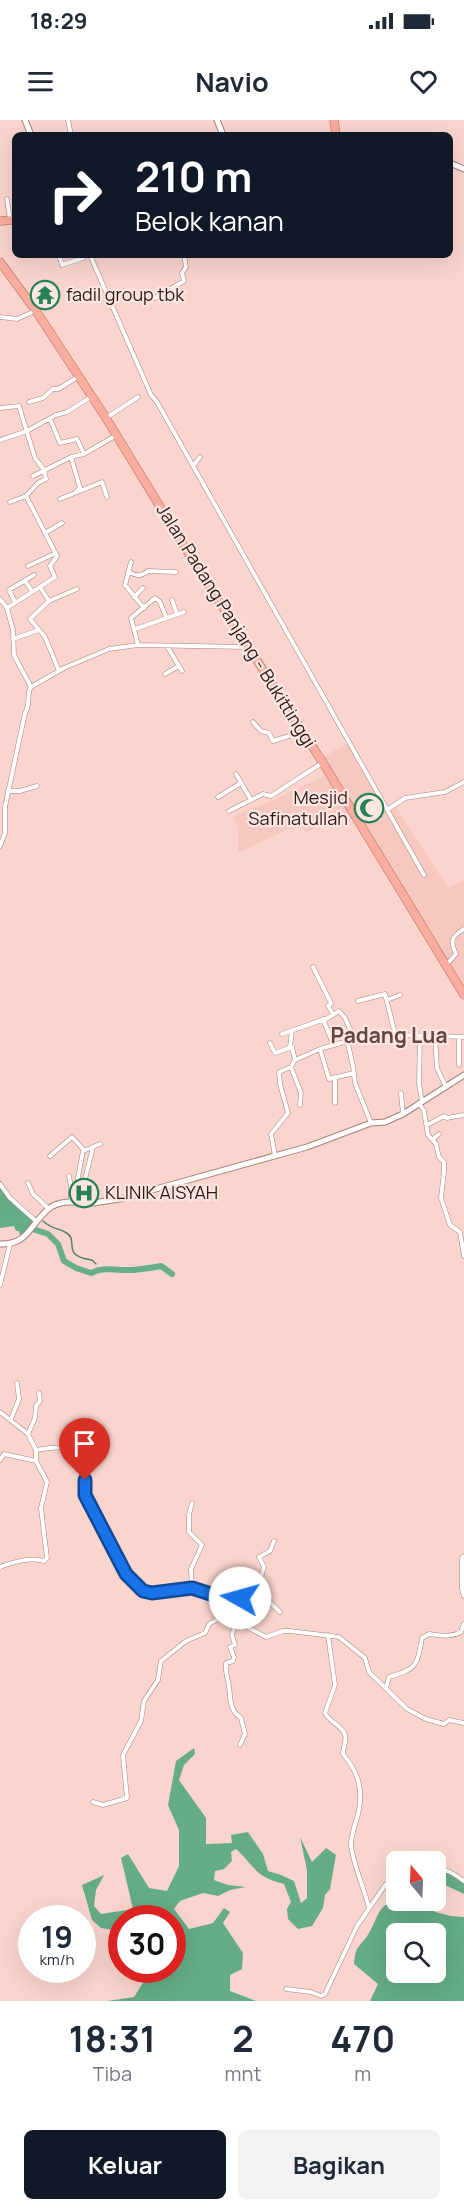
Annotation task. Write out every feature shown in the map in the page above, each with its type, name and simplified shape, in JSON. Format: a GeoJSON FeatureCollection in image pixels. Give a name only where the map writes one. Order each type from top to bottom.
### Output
{"type":"FeatureCollection","features":[{"type":"Feature","properties":{"kind":"highway","name":"Jalan Padang Panjang - Bukittinggi"},"geometry":{"type":"LineString","coordinates":[[0,262],[36,311],[106,418],[247,647],[323,763],[464,995]]}},
{"type":"Feature","properties":{"kind":"main road"},"geometry":{"type":"LineString","coordinates":[[0,1244],[10,1244],[24,1237],[49,1209],[57,1204],[94,1203],[120,1199],[307,1147],[371,1123],[385,1122],[403,1114],[463,1078]]}},
{"type":"Feature","properties":{"kind":"street"},"geometry":{"type":"LineString","coordinates":[[7,200],[12,217]]}},
{"type":"Feature","properties":{"kind":"street"},"geometry":{"type":"LineString","coordinates":[[60,258],[62,265],[83,258]]}},
{"type":"Feature","properties":{"kind":"street"},"geometry":{"type":"LineString","coordinates":[[91,258],[151,395],[424,875]]}},
{"type":"Feature","properties":{"kind":"street"},"geometry":{"type":"LineString","coordinates":[[155,298],[184,281],[182,273],[186,267],[184,258]]}},
{"type":"Feature","properties":{"kind":"street"},"geometry":{"type":"LineString","coordinates":[[0,317],[17,319],[36,311]]}},
{"type":"Feature","properties":{"kind":"street"},"geometry":{"type":"LineString","coordinates":[[29,402],[43,398],[53,389],[58,389],[79,376]]}},
{"type":"Feature","properties":{"kind":"street"},"geometry":{"type":"LineString","coordinates":[[0,440],[27,431],[56,415],[67,412],[91,397]]}},
{"type":"Feature","properties":{"kind":"street"},"geometry":{"type":"LineString","coordinates":[[106,418],[138,397]]}},
{"type":"Feature","properties":{"kind":"street"},"geometry":{"type":"LineString","coordinates":[[0,408],[20,406],[35,458],[44,470],[46,480],[38,483],[26,496],[10,502]]}},
{"type":"Feature","properties":{"kind":"street"},"geometry":{"type":"LineString","coordinates":[[50,419],[60,443],[77,439],[84,454]]}},
{"type":"Feature","properties":{"kind":"street"},"geometry":{"type":"LineString","coordinates":[[33,476],[71,457],[84,454],[116,436]]}},
{"type":"Feature","properties":{"kind":"street"},"geometry":{"type":"LineString","coordinates":[[71,457],[80,488],[75,493]]}},
{"type":"Feature","properties":{"kind":"street"},"geometry":{"type":"LineString","coordinates":[[193,466],[200,457]]}},
{"type":"Feature","properties":{"kind":"street"},"geometry":{"type":"LineString","coordinates":[[60,499],[102,482],[107,497]]}},
{"type":"Feature","properties":{"kind":"street"},"geometry":{"type":"LineString","coordinates":[[7,608],[55,577],[50,566],[56,559],[56,553],[26,496]]}},
{"type":"Feature","properties":{"kind":"street"},"geometry":{"type":"LineString","coordinates":[[45,533],[62,523]]}},
{"type":"Feature","properties":{"kind":"street"},"geometry":{"type":"LineString","coordinates":[[28,566],[56,553]]}},
{"type":"Feature","properties":{"kind":"street"},"geometry":{"type":"LineString","coordinates":[[131,562],[125,585],[144,608]]}},
{"type":"Feature","properties":{"kind":"street"},"geometry":{"type":"LineString","coordinates":[[128,572],[139,576],[147,571],[176,572]]}},
{"type":"Feature","properties":{"kind":"street"},"geometry":{"type":"LineString","coordinates":[[15,602],[9,590],[34,575]]}},
{"type":"Feature","properties":{"kind":"street"},"geometry":{"type":"LineString","coordinates":[[25,580],[32,591]]}},
{"type":"Feature","properties":{"kind":"street"},"geometry":{"type":"LineString","coordinates":[[40,587],[49,601]]}},
{"type":"Feature","properties":{"kind":"street"},"geometry":{"type":"LineString","coordinates":[[59,671],[45,637],[30,619],[49,601],[77,588]]}},
{"type":"Feature","properties":{"kind":"street"},"geometry":{"type":"LineString","coordinates":[[135,597],[143,588]]}},
{"type":"Feature","properties":{"kind":"street"},"geometry":{"type":"LineString","coordinates":[[0,599],[7,608],[14,655],[31,687]]}},
{"type":"Feature","properties":{"kind":"street"},"geometry":{"type":"LineString","coordinates":[[138,645],[131,618],[153,599],[158,599],[166,617]]}},
{"type":"Feature","properties":{"kind":"street"},"geometry":{"type":"LineString","coordinates":[[172,600],[177,614]]}},
{"type":"Feature","properties":{"kind":"street"},"geometry":{"type":"LineString","coordinates":[[135,629],[184,612]]}},
{"type":"Feature","properties":{"kind":"street"},"geometry":{"type":"LineString","coordinates":[[13,639],[39,630]]}},
{"type":"Feature","properties":{"kind":"street"},"geometry":{"type":"LineString","coordinates":[[0,846],[5,833],[4,807],[25,713],[29,707],[31,687],[59,671],[109,649],[138,645],[247,647]]}},
{"type":"Feature","properties":{"kind":"street"},"geometry":{"type":"LineString","coordinates":[[167,646],[182,671]]}},
{"type":"Feature","properties":{"kind":"street"},"geometry":{"type":"LineString","coordinates":[[165,674],[178,666]]}},
{"type":"Feature","properties":{"kind":"street"},"geometry":{"type":"LineString","coordinates":[[253,722],[261,731],[269,733],[273,741],[303,731]]}},
{"type":"Feature","properties":{"kind":"street"},"geometry":{"type":"LineString","coordinates":[[229,811],[263,794],[271,796],[323,763]]}},
{"type":"Feature","properties":{"kind":"street"},"geometry":{"type":"LineString","coordinates":[[236,774],[251,800]]}},
{"type":"Feature","properties":{"kind":"street"},"geometry":{"type":"LineString","coordinates":[[387,810],[405,798],[445,792],[464,782]]}},
{"type":"Feature","properties":{"kind":"street"},"geometry":{"type":"LineString","coordinates":[[218,797],[241,783]]}},
{"type":"Feature","properties":{"kind":"street"},"geometry":{"type":"LineString","coordinates":[[8,791],[20,791],[37,786]]}},
{"type":"Feature","properties":{"kind":"street"},"geometry":{"type":"LineString","coordinates":[[446,964],[456,954],[452,940],[464,929]]}},
{"type":"Feature","properties":{"kind":"street"},"geometry":{"type":"LineString","coordinates":[[282,1034],[323,1019],[330,1009],[330,1001],[313,967]]}},
{"type":"Feature","properties":{"kind":"street"},"geometry":{"type":"LineString","coordinates":[[358,1001],[384,994],[395,1034]]}},
{"type":"Feature","properties":{"kind":"street"},"geometry":{"type":"LineString","coordinates":[[387,1000],[400,995]]}},
{"type":"Feature","properties":{"kind":"street"},"geometry":{"type":"LineString","coordinates":[[330,1009],[342,1012],[354,1038]]}},
{"type":"Feature","properties":{"kind":"street"},"geometry":{"type":"LineString","coordinates":[[323,1019],[333,1044]]}},
{"type":"Feature","properties":{"kind":"street"},"geometry":{"type":"LineString","coordinates":[[292,1031],[290,1047],[295,1060]]}},
{"type":"Feature","properties":{"kind":"street"},"geometry":{"type":"LineString","coordinates":[[275,1156],[271,1134],[288,1113],[279,1072],[291,1067],[295,1060],[354,1038],[372,1034],[395,1034],[461,1037],[459,1065]]}},
{"type":"Feature","properties":{"kind":"street"},"geometry":{"type":"LineString","coordinates":[[420,1036],[418,1084],[421,1102],[428,1135],[433,1139],[444,1165],[441,1198],[450,1225],[460,1232],[464,1256]]}},
{"type":"Feature","properties":{"kind":"street"},"geometry":{"type":"LineString","coordinates":[[435,1036],[437,1068],[446,1087]]}},
{"type":"Feature","properties":{"kind":"street"},"geometry":{"type":"LineString","coordinates":[[347,1040],[357,1090],[371,1123]]}},
{"type":"Feature","properties":{"kind":"street"},"geometry":{"type":"LineString","coordinates":[[270,1043],[275,1053],[290,1047]]}},
{"type":"Feature","properties":{"kind":"street"},"geometry":{"type":"LineString","coordinates":[[320,1049],[328,1078],[354,1073]]}},
{"type":"Feature","properties":{"kind":"street"},"geometry":{"type":"LineString","coordinates":[[291,1067],[301,1093],[300,1105]]}},
{"type":"Feature","properties":{"kind":"street"},"geometry":{"type":"LineString","coordinates":[[335,1077],[335,1103]]}},
{"type":"Feature","properties":{"kind":"street"},"geometry":{"type":"LineString","coordinates":[[401,1093],[403,1114]]}},
{"type":"Feature","properties":{"kind":"street"},"geometry":{"type":"LineString","coordinates":[[426,1125],[444,1116],[447,1118],[464,1115]]}},
{"type":"Feature","properties":{"kind":"street"},"geometry":{"type":"LineString","coordinates":[[433,1139],[439,1134]]}},
{"type":"Feature","properties":{"kind":"street"},"geometry":{"type":"LineString","coordinates":[[50,1156],[72,1137],[84,1150]]}},
{"type":"Feature","properties":{"kind":"street"},"geometry":{"type":"LineString","coordinates":[[84,1150],[100,1144]]}},
{"type":"Feature","properties":{"kind":"street"},"geometry":{"type":"LineString","coordinates":[[73,1186],[84,1184],[93,1147]]}},
{"type":"Feature","properties":{"kind":"street"},"geometry":{"type":"LineString","coordinates":[[71,1202],[73,1186],[84,1150]]}},
{"type":"Feature","properties":{"kind":"street"},"geometry":{"type":"LineString","coordinates":[[69,1176],[73,1186]]}},
{"type":"Feature","properties":{"kind":"street"},"geometry":{"type":"LineString","coordinates":[[28,1183],[33,1194],[49,1209]]}},
{"type":"Feature","properties":{"kind":"street"},"geometry":{"type":"LineString","coordinates":[[0,1184],[10,1198],[38,1223]]}},
{"type":"Feature","properties":{"kind":"street"},"geometry":{"type":"LineString","coordinates":[[0,1285],[10,1244]]}},
{"type":"Feature","properties":{"kind":"street"},"geometry":{"type":"LineString","coordinates":[[11,1419],[19,1399],[17,1383]]}},
{"type":"Feature","properties":{"kind":"street"},"geometry":{"type":"LineString","coordinates":[[28,1434],[40,1400],[39,1393]]}},
{"type":"Feature","properties":{"kind":"street"},"geometry":{"type":"LineString","coordinates":[[0,1412],[28,1434],[36,1450],[36,1461],[47,1482],[41,1508],[46,1560],[21,1561],[0,1567]]}},
{"type":"Feature","properties":{"kind":"street"},"geometry":{"type":"LineString","coordinates":[[36,1450],[76,1449],[85,1457],[85,1495],[126,1574],[143,1591],[152,1593],[192,1588],[215,1595],[226,1603],[236,1620],[266,1637],[283,1631],[339,1637],[365,1658],[369,1672],[407,1709],[426,1719],[444,1724],[448,1720],[464,1723]]}},
{"type":"Feature","properties":{"kind":"street"},"geometry":{"type":"LineString","coordinates":[[0,1460],[4,1454],[36,1461]]}},
{"type":"Feature","properties":{"kind":"street"},"geometry":{"type":"LineString","coordinates":[[192,1503],[189,1532],[202,1545],[191,1569],[192,1588]]}},
{"type":"Feature","properties":{"kind":"street"},"geometry":{"type":"LineString","coordinates":[[226,1603],[245,1596],[255,1588],[264,1567],[259,1557],[270,1551],[274,1541]]}},
{"type":"Feature","properties":{"kind":"street"},"geometry":{"type":"LineString","coordinates":[[464,1556],[461,1579],[464,1596]]}},
{"type":"Feature","properties":{"kind":"street"},"geometry":{"type":"LineString","coordinates":[[255,1588],[280,1612]]}},
{"type":"Feature","properties":{"kind":"street"},"geometry":{"type":"LineString","coordinates":[[93,1802],[103,1805],[127,1798],[123,1755],[141,1721],[145,1700],[158,1680],[161,1661],[186,1641],[205,1633],[209,1624],[218,1619],[215,1595]]}},
{"type":"Feature","properties":{"kind":"street"},"geometry":{"type":"LineString","coordinates":[[236,1620],[232,1635],[235,1645],[230,1647],[234,1657],[233,1661],[226,1664],[225,1673],[229,1685],[231,1707],[234,1714],[241,1718],[245,1734],[240,1745]]}},
{"type":"Feature","properties":{"kind":"street"},"geometry":{"type":"LineString","coordinates":[[386,1688],[389,1677],[406,1673],[416,1664],[420,1656],[422,1638],[429,1634],[440,1637],[454,1636],[461,1632],[464,1624]]}},
{"type":"Feature","properties":{"kind":"street"},"geometry":{"type":"LineString","coordinates":[[328,1635],[335,1685],[325,1713],[329,1720],[344,1731],[343,1754],[350,1761],[360,1784],[361,1805],[351,1836],[351,1848],[369,1908]]}},
{"type":"Feature","properties":{"kind":"street"},"geometry":{"type":"LineString","coordinates":[[446,1871],[464,1881]]}},
{"type":"Feature","properties":{"kind":"street"},"geometry":{"type":"LineString","coordinates":[[286,1989],[311,1992],[321,1996],[325,1994],[347,1944],[386,1883]]}},
{"type":"Feature","properties":{"kind":"shaded area"},"geometry":{"type":"Polygon","coordinates":[[[348,742],[388,808],[394,804],[448,888],[464,880],[464,990],[324,757],[348,742]]]}},
{"type":"Feature","properties":{"kind":"shaded area"},"geometry":{"type":"Polygon","coordinates":[[[326,775],[351,811],[306,832],[299,824],[238,853],[238,828],[233,816],[274,800],[326,775]]]}},
{"type":"Feature","properties":{"kind":"green space"},"geometry":{"type":"Polygon","coordinates":[[[0,1180],[12,1197],[35,1219],[21,1241],[19,1231],[16,1231],[14,1226],[0,1228],[0,1180]]]}},
{"type":"Feature","properties":{"kind":"green space"},"geometry":{"type":"Polygon","coordinates":[[[194,1748],[195,1754],[184,1765],[179,1780],[206,1818],[206,1844],[232,1843],[231,1835],[248,1832],[263,1854],[268,1871],[294,1881],[301,1903],[307,1898],[307,1870],[300,1837],[312,1862],[326,1848],[336,1855],[330,1889],[325,1895],[323,1908],[312,1926],[298,1929],[288,1919],[287,1909],[291,1902],[284,1884],[266,1878],[256,1871],[236,1849],[231,1852],[232,1861],[224,1869],[215,1871],[214,1880],[228,1885],[246,1887],[230,1890],[218,1896],[203,1893],[180,1901],[177,1905],[132,1905],[121,1858],[128,1854],[149,1888],[167,1891],[179,1866],[179,1830],[168,1805],[176,1761],[194,1748]]]}},
{"type":"Feature","properties":{"kind":"green space"},"geometry":{"type":"Polygon","coordinates":[[[446,1872],[464,1883],[464,1894],[446,1885],[446,1872]]]}},
{"type":"Feature","properties":{"kind":"green space"},"geometry":{"type":"Polygon","coordinates":[[[104,1875],[96,1890],[94,1905],[88,1905],[82,1885],[104,1875]]]}},
{"type":"Feature","properties":{"kind":"green space"},"geometry":{"type":"Polygon","coordinates":[[[385,1905],[386,1911],[435,1911],[464,1917],[464,2001],[370,2001],[378,1984],[354,1964],[355,1957],[358,1948],[385,1905]]]}},
{"type":"Feature","properties":{"kind":"green space"},"geometry":{"type":"Polygon","coordinates":[[[96,1908],[101,1914],[108,1913],[108,1929],[101,1928],[96,1924],[96,1908]]]}},
{"type":"Feature","properties":{"kind":"green space"},"geometry":{"type":"Polygon","coordinates":[[[224,1908],[230,1912],[223,1923],[243,1953],[242,1969],[230,1975],[230,1991],[256,2001],[107,2001],[134,1997],[143,1983],[186,1983],[186,1925],[189,1929],[213,1923],[224,1908]]]}},
{"type":"Feature","properties":{"kind":"waterway"},"geometry":{"type":"LineString","coordinates":[[0,1219],[21,1219],[33,1229],[48,1234],[58,1244],[64,1261],[91,1273],[101,1270],[133,1270],[161,1266],[172,1274]]}},
{"type":"Feature","properties":{"kind":"waterway"},"geometry":{"type":"LineString","coordinates":[[43,1221],[69,1235],[76,1255],[92,1260],[96,1264]]}},
{"type":"Feature","properties":{"kind":"place","name":"fadil group tbk"},"geometry":{"type":"Point","coordinates":[45,295]}},
{"type":"Feature","properties":{"kind":"place","name":"Mesjid Safinatullah"},"geometry":{"type":"Point","coordinates":[369,808]}},
{"type":"Feature","properties":{"kind":"place","name":"KLINIK AISYAH"},"geometry":{"type":"Point","coordinates":[84,1193]}},
{"type":"Feature","properties":{"kind":"district","name":"Padang Lua"},"geometry":{"type":"Point","coordinates":[389,1036]}},
{"type":"Feature","properties":{"kind":"route"},"geometry":{"type":"LineString","coordinates":[[85,1480],[85,1495],[126,1574],[143,1591],[152,1593],[192,1588],[220,1597],[226,1603],[240,1598]]}}]}
